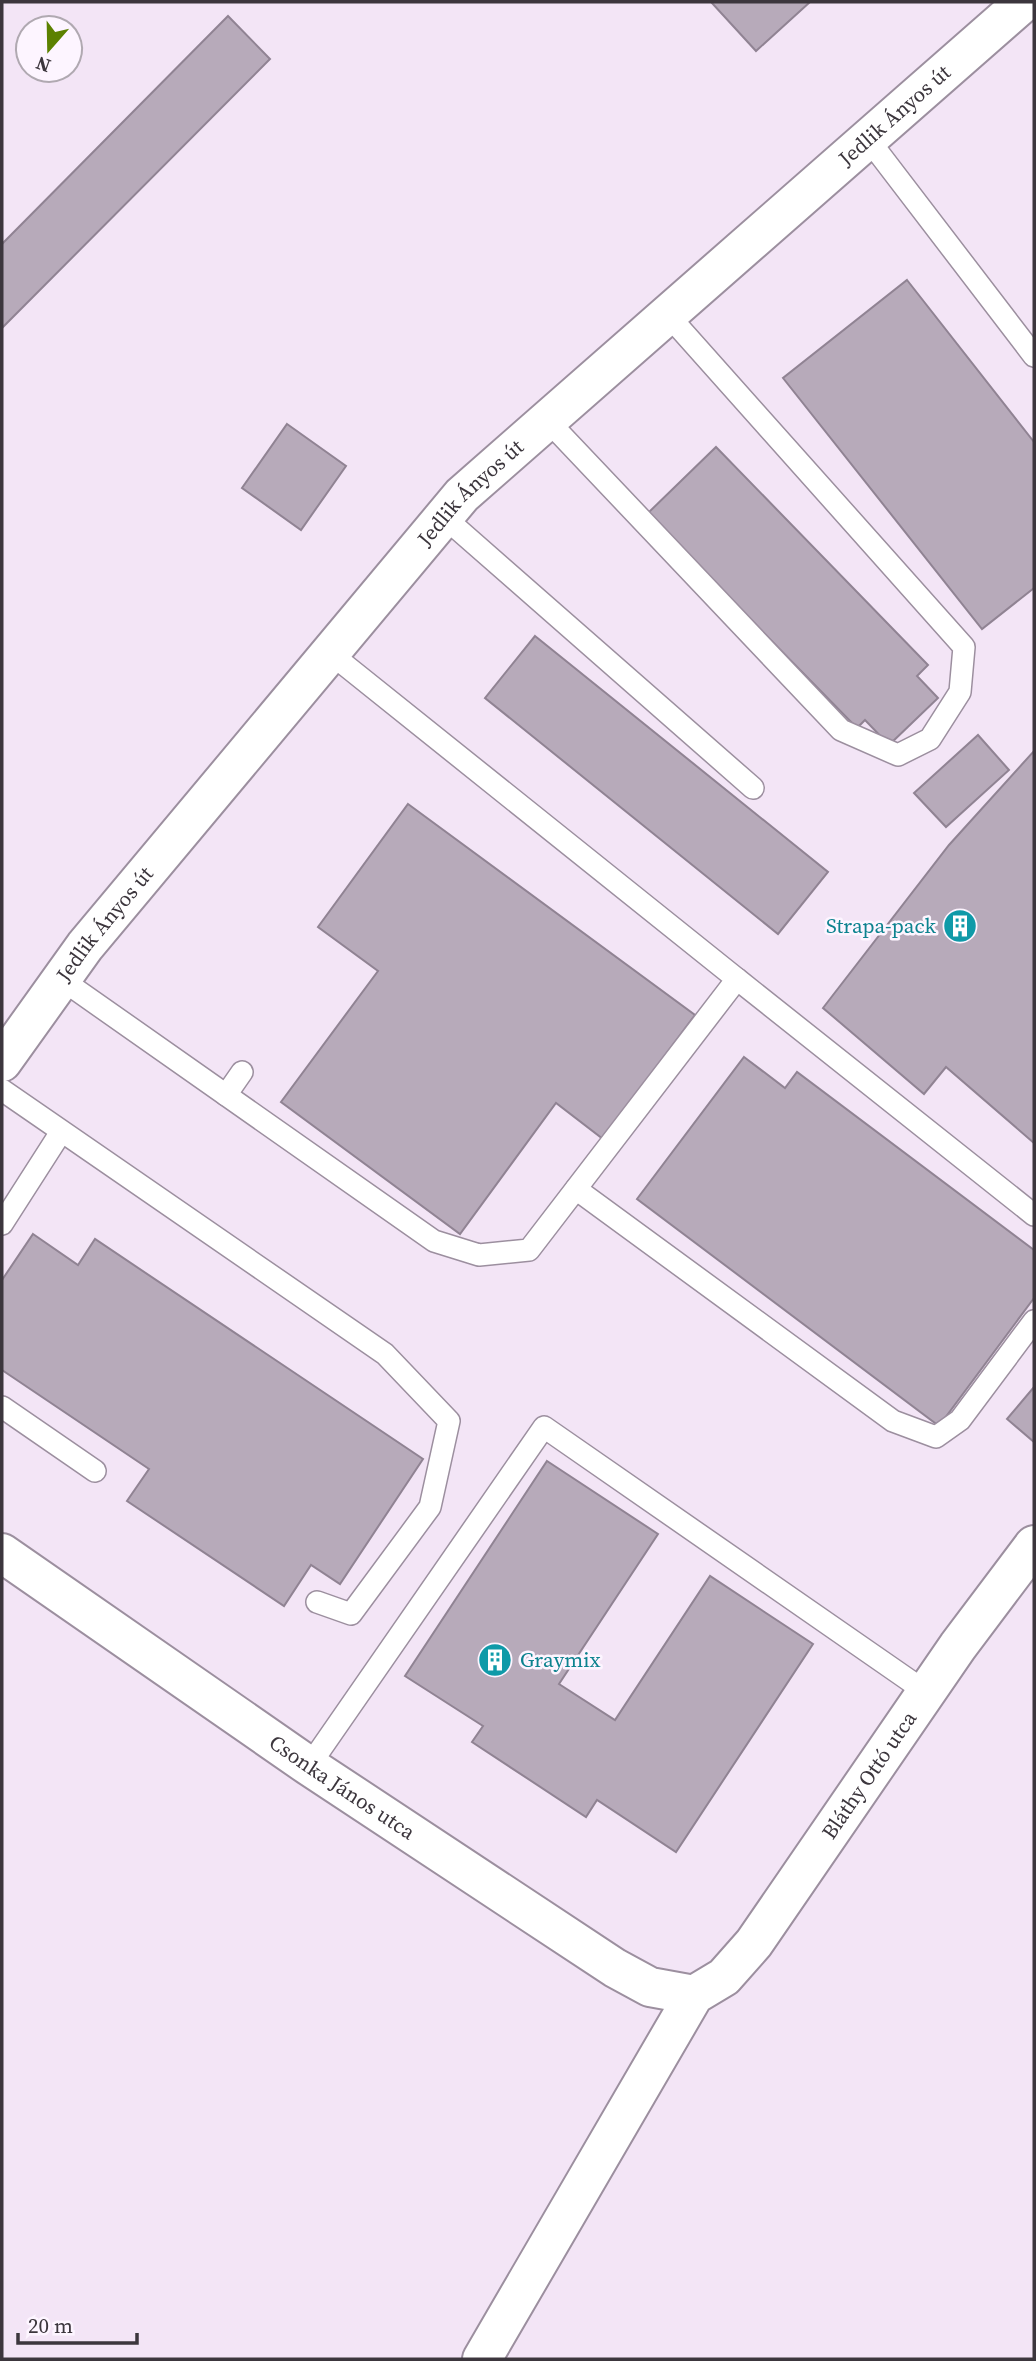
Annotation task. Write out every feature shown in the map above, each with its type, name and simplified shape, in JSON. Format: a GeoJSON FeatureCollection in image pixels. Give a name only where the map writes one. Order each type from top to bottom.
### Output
{"type":"FeatureCollection","features":[{"type":"Feature","properties":{"kind":"street","name":"Jedlik Ányos út"},"geometry":{"type":"LineString","coordinates":[[2,1062],[85,946],[462,495],[1024,2]]}},
{"type":"Feature","properties":{"kind":"street","name":"Bláthy Ottó utca"},"geometry":{"type":"LineString","coordinates":[[694,1995],[724,1977],[754,1943],[958,1646],[1034,1545]]}},
{"type":"Feature","properties":{"kind":"street","name":"Csonka János utca"},"geometry":{"type":"LineString","coordinates":[[2,1553],[309,1766],[615,1968],[650,1987],[694,1995]]}},
{"type":"Feature","properties":{"kind":"street"},"geometry":{"type":"LineString","coordinates":[[482,2359],[694,1995]]}},
{"type":"Feature","properties":{"kind":"lane"},"geometry":{"type":"LineString","coordinates":[[869,139],[1034,356]]}},
{"type":"Feature","properties":{"kind":"lane"},"geometry":{"type":"LineString","coordinates":[[548,421],[841,730],[898,755],[930,739],[960,692],[964,647],[667,314]]}},
{"type":"Feature","properties":{"kind":"lane"},"geometry":{"type":"LineString","coordinates":[[444,517],[753,788]]}},
{"type":"Feature","properties":{"kind":"lane"},"geometry":{"type":"LineString","coordinates":[[330,653],[1034,1214]]}},
{"type":"Feature","properties":{"kind":"lane"},"geometry":{"type":"LineString","coordinates":[[61,979],[434,1241],[479,1255],[529,1250],[737,979]]}},
{"type":"Feature","properties":{"kind":"lane"},"geometry":{"type":"LineString","coordinates":[[226,1095],[242,1072]]}},
{"type":"Feature","properties":{"kind":"lane"},"geometry":{"type":"LineString","coordinates":[[2,1090],[385,1354],[449,1422],[430,1507],[351,1614],[317,1602]]}},
{"type":"Feature","properties":{"kind":"lane"},"geometry":{"type":"LineString","coordinates":[[2,1224],[61,1132]]}},
{"type":"Feature","properties":{"kind":"lane"},"geometry":{"type":"LineString","coordinates":[[576,1189],[893,1421],[936,1437],[960,1420],[1034,1321]]}},
{"type":"Feature","properties":{"kind":"lane"},"geometry":{"type":"LineString","coordinates":[[2,1407],[95,1471]]}},
{"type":"Feature","properties":{"kind":"lane"},"geometry":{"type":"LineString","coordinates":[[309,1766],[544,1427],[926,1692]]}},
{"type":"Feature","properties":{"kind":"building"},"geometry":{"type":"Polygon","coordinates":[[[711,2],[810,2],[756,51],[711,2]]]}},
{"type":"Feature","properties":{"kind":"building"},"geometry":{"type":"Polygon","coordinates":[[[228,16],[270,59],[2,328],[2,244],[228,16]]]}},
{"type":"Feature","properties":{"kind":"building"},"geometry":{"type":"Polygon","coordinates":[[[907,280],[1034,442],[1034,588],[982,629],[783,378],[907,280]]]}},
{"type":"Feature","properties":{"kind":"building"},"geometry":{"type":"Polygon","coordinates":[[[287,424],[346,466],[301,530],[242,488],[287,424]]]}},
{"type":"Feature","properties":{"kind":"building"},"geometry":{"type":"Polygon","coordinates":[[[716,447],[928,665],[917,676],[938,698],[889,745],[865,720],[857,728],[647,514],[716,447]]]}},
{"type":"Feature","properties":{"kind":"building"},"geometry":{"type":"Polygon","coordinates":[[[535,636],[828,872],[778,934],[485,698],[535,636]]]}},
{"type":"Feature","properties":{"kind":"building"},"geometry":{"type":"Polygon","coordinates":[[[978,735],[1009,770],[946,827],[914,793],[978,735]]]}},
{"type":"Feature","properties":{"kind":"building","name":"Strapa-pack"},"geometry":{"type":"Polygon","coordinates":[[[1034,751],[1034,1143],[946,1067],[924,1094],[823,1008],[949,845],[1034,751]]]}},
{"type":"Feature","properties":{"kind":"building"},"geometry":{"type":"Polygon","coordinates":[[[408,804],[695,1015],[603,1139],[556,1103],[460,1234],[281,1102],[378,971],[318,927],[408,804]]]}},
{"type":"Feature","properties":{"kind":"building"},"geometry":{"type":"Polygon","coordinates":[[[744,1057],[785,1088],[797,1072],[1034,1250],[1034,1298],[939,1426],[637,1199],[744,1057]]]}},
{"type":"Feature","properties":{"kind":"building"},"geometry":{"type":"Polygon","coordinates":[[[33,1234],[78,1265],[95,1239],[423,1459],[340,1584],[311,1565],[284,1606],[127,1501],[149,1469],[2,1370],[2,1280],[33,1234]]]}},
{"type":"Feature","properties":{"kind":"building"},"geometry":{"type":"Polygon","coordinates":[[[1034,1387],[1034,1442],[1007,1419],[1034,1387]]]}},
{"type":"Feature","properties":{"kind":"building","name":"Graymix"},"geometry":{"type":"Polygon","coordinates":[[[547,1461],[658,1534],[559,1684],[615,1720],[710,1576],[813,1644],[676,1852],[597,1800],[586,1817],[472,1742],[483,1726],[405,1676],[547,1461]]]}},
{"type":"Feature","properties":{"kind":"place","name":"Strapa-pack"},"geometry":{"type":"Point","coordinates":[960,926]}},
{"type":"Feature","properties":{"kind":"place","name":"Graymix"},"geometry":{"type":"Point","coordinates":[495,1660]}}]}
